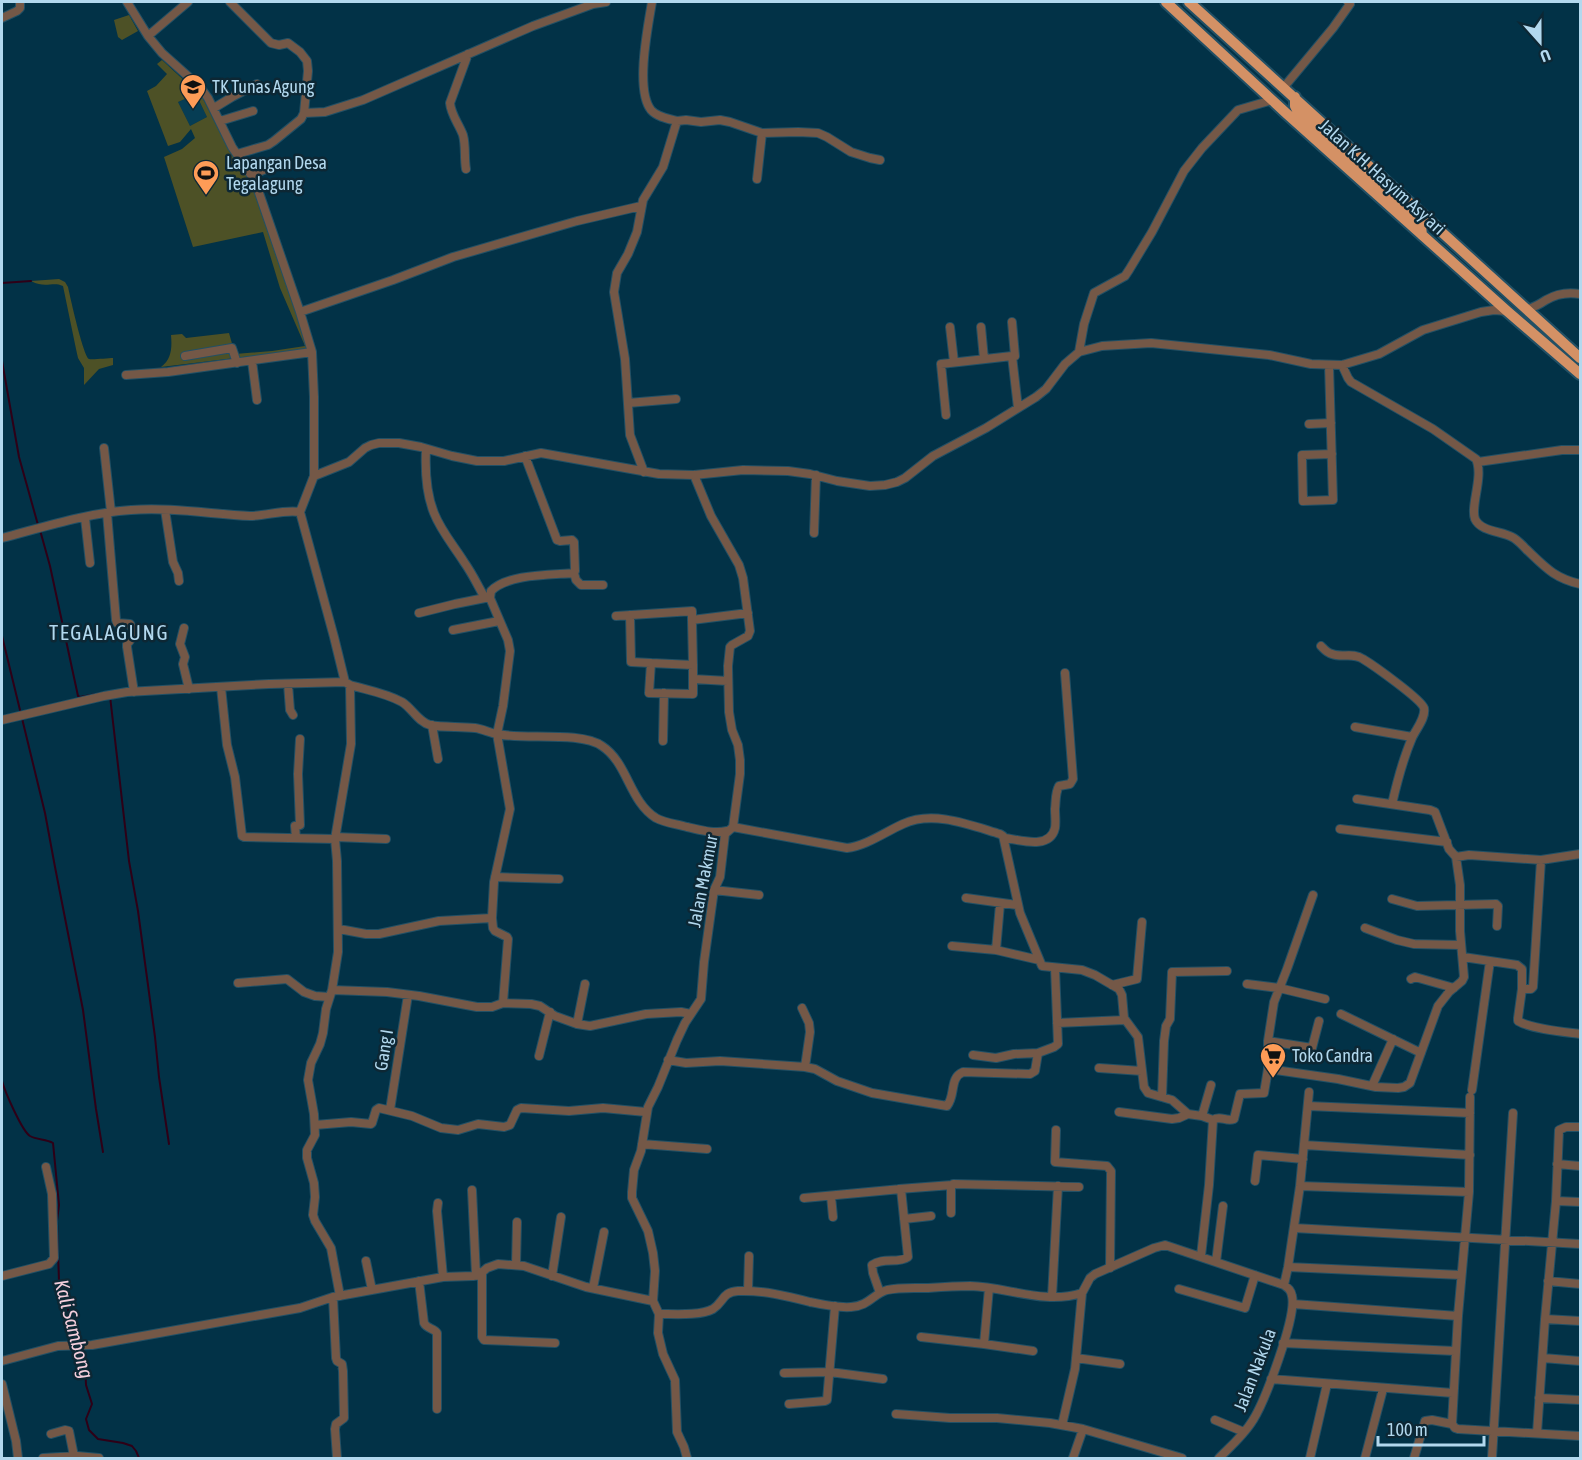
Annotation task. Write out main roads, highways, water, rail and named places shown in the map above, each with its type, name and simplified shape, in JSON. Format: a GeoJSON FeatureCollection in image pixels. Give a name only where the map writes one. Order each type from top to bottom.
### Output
{"type":"FeatureCollection","features":[{"type":"Feature","properties":{"kind":"highway","name":"Jalan K.H. Hasyim Asy'ari"},"geometry":{"type":"LineString","coordinates":[[1166,2],[1348,169],[1581,374]]}},
{"type":"Feature","properties":{"kind":"highway","name":"Jalan K.H. Hasyim Asy'ari"},"geometry":{"type":"LineString","coordinates":[[1189,2],[1581,358]]}},
{"type":"Feature","properties":{"kind":"highway"},"geometry":{"type":"LineString","coordinates":[[1295,97],[1298,112],[1359,169],[1356,172],[1348,169]]}},
{"type":"Feature","properties":{"kind":"highway"},"geometry":{"type":"LineString","coordinates":[[1376,171],[1369,169],[1367,174],[1417,219],[1422,235]]}},
{"type":"Feature","properties":{"kind":"waterway"},"geometry":{"type":"LineString","coordinates":[[2,283],[31,281]]}},
{"type":"Feature","properties":{"kind":"waterway"},"geometry":{"type":"LineString","coordinates":[[2,361],[19,457],[38,525]]}},
{"type":"Feature","properties":{"kind":"waterway"},"geometry":{"type":"LineString","coordinates":[[40,530],[78,696],[107,692],[110,696],[129,861],[138,911],[169,1144]]}},
{"type":"Feature","properties":{"kind":"waterway"},"geometry":{"type":"LineString","coordinates":[[2,636],[45,813],[83,1010],[103,1152]]}},
{"type":"Feature","properties":{"kind":"waterway","name":"Kali Sambong"},"geometry":{"type":"LineString","coordinates":[[2,1081],[14,1111],[27,1133],[53,1143],[59,1205],[57,1221],[59,1281],[85,1363],[86,1385],[92,1404],[86,1419],[89,1430],[98,1439],[132,1446],[139,1458]]}},
{"type":"Feature","properties":{"kind":"place","name":"TK Tunas Agung"},"geometry":{"type":"Point","coordinates":[193,110]}},
{"type":"Feature","properties":{"kind":"place","name":"Lapangan Desa Tegalagung"},"geometry":{"type":"Point","coordinates":[206,196]}},
{"type":"Feature","properties":{"kind":"place","name":"Toko Candra"},"geometry":{"type":"Point","coordinates":[1273,1079]}},
{"type":"Feature","properties":{"kind":"district","name":"TEGALAGUNG"},"geometry":{"type":"Point","coordinates":[109,633]}}]}
